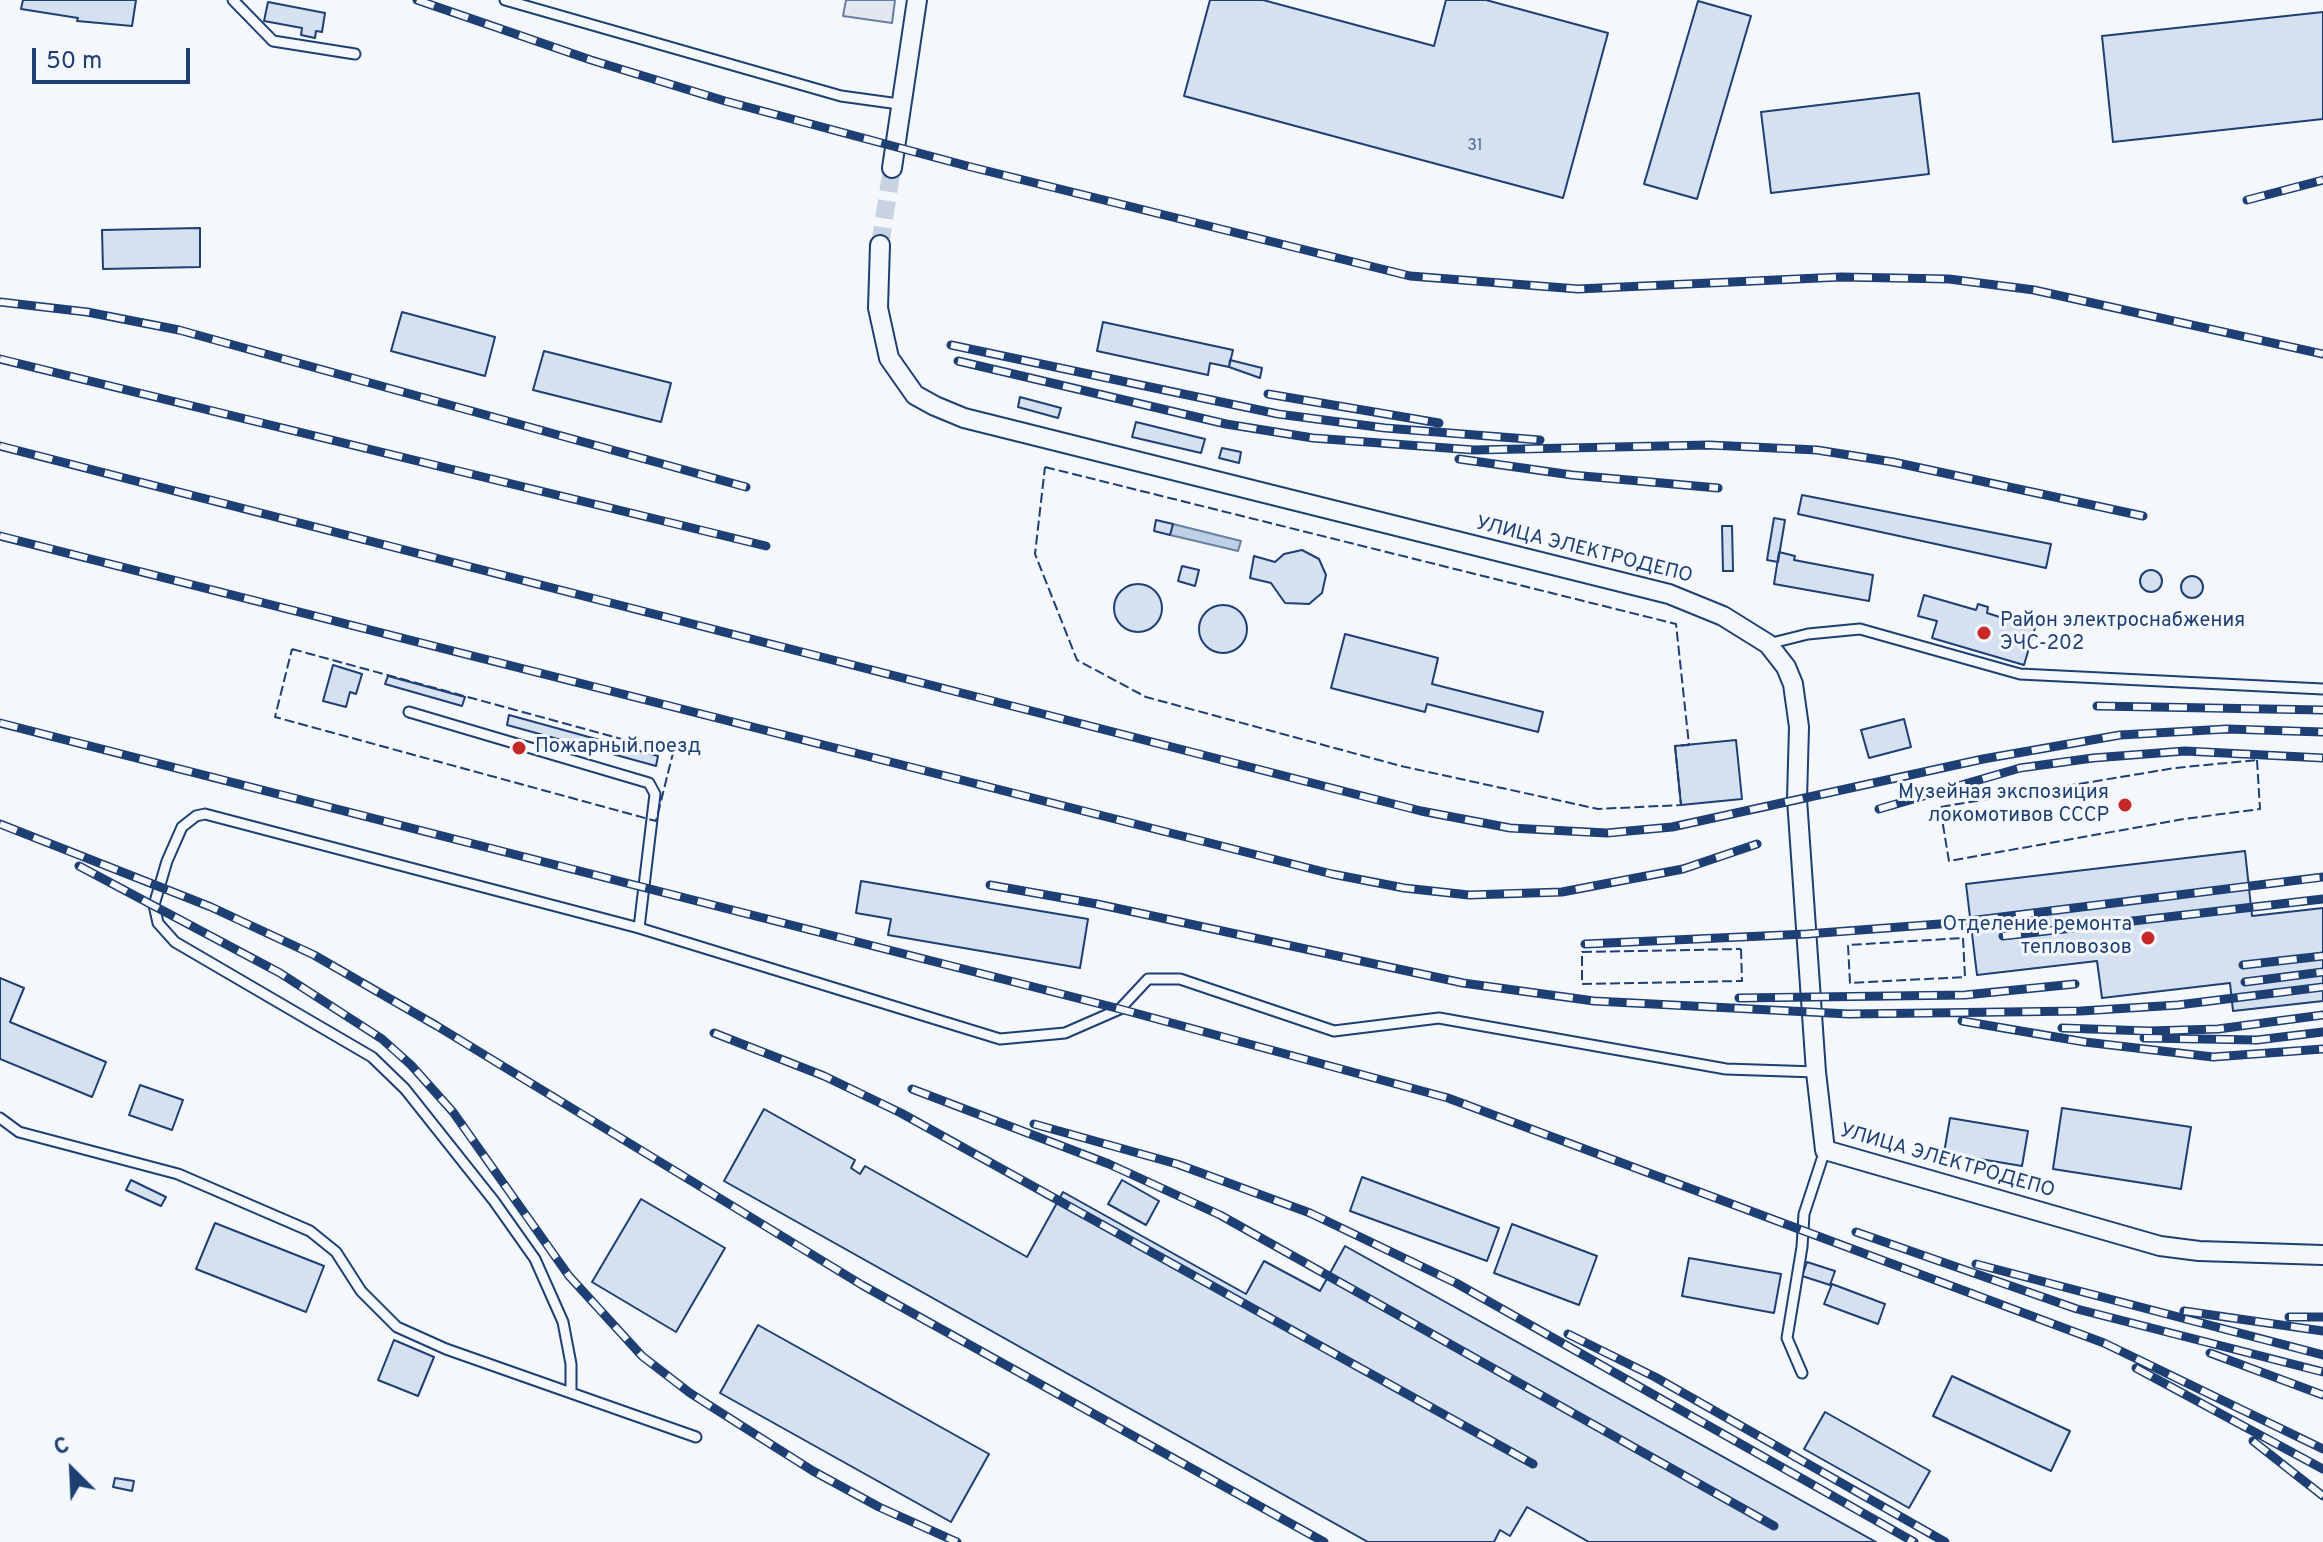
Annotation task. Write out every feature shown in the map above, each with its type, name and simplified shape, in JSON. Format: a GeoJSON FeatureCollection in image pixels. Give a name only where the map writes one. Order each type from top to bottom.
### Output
{"type":"FeatureCollection","features":[{"type":"Feature","properties":{"kind":"street"},"geometry":{"type":"LineString","coordinates":[[892,168],[899,104],[917,0]]}},
{"type":"Feature","properties":{"kind":"street","name":"УЛИЦА ЭЛЕКТРОДЕПО"},"geometry":{"type":"LineString","coordinates":[[880,245],[878,308],[889,358],[915,395],[935,406],[964,418],[1669,594],[1723,616],[1768,644],[1786,667],[1793,684],[1799,727],[1797,799],[1816,1072],[1825,1150],[2160,1246],[2199,1251],[2323,1255]]}},
{"type":"Feature","properties":{"kind":"lane"},"geometry":{"type":"LineString","coordinates":[[233,0],[273,41],[355,54]]}},
{"type":"Feature","properties":{"kind":"lane"},"geometry":{"type":"LineString","coordinates":[[505,0],[841,96],[899,104]]}},
{"type":"Feature","properties":{"kind":"lane"},"geometry":{"type":"LineString","coordinates":[[1768,644],[1808,634],[1860,629],[2020,674],[2323,689]]}},
{"type":"Feature","properties":{"kind":"lane"},"geometry":{"type":"LineString","coordinates":[[409,712],[649,783],[655,794],[639,928]]}},
{"type":"Feature","properties":{"kind":"lane"},"geometry":{"type":"LineString","coordinates":[[571,1391],[566,1332],[535,1259],[494,1201],[405,1089],[372,1057],[175,942],[158,923],[154,905],[171,849],[182,827],[196,816],[205,814],[639,928],[1000,1039],[1065,1033],[1120,1009],[1148,979],[1180,979],[1334,1031],[1439,1018],[1726,1069],[1816,1072]]}},
{"type":"Feature","properties":{"kind":"lane"},"geometry":{"type":"LineString","coordinates":[[0,1118],[19,1132],[178,1174],[310,1231],[336,1252],[361,1291],[397,1327],[446,1349],[696,1437]]}},
{"type":"Feature","properties":{"kind":"lane"},"geometry":{"type":"LineString","coordinates":[[1802,1373],[1787,1338],[1802,1247],[1804,1214],[1825,1150]]}},
{"type":"Feature","properties":{"kind":"shaded area"},"geometry":{"type":"Polygon","coordinates":[[[846,0],[895,0],[892,23],[843,16],[846,0]]]}},
{"type":"Feature","properties":{"kind":"water"},"geometry":{"type":"Polygon","coordinates":[[[1173,524],[1241,541],[1238,551],[1170,535],[1173,524]]]}},
{"type":"Feature","properties":{"kind":"building"},"geometry":{"type":"Polygon","coordinates":[[[23,0],[136,0],[132,26],[77,21],[78,18],[21,9],[23,0]]]}},
{"type":"Feature","properties":{"kind":"building"},"geometry":{"type":"Polygon","coordinates":[[[1210,0],[1263,0],[1434,46],[1446,0],[1486,0],[1608,33],[1563,198],[1184,96],[1210,0]]]}},
{"type":"Feature","properties":{"kind":"building"},"geometry":{"type":"Polygon","coordinates":[[[1698,1],[1751,16],[1697,199],[1644,184],[1698,1]]]}},
{"type":"Feature","properties":{"kind":"building"},"geometry":{"type":"Polygon","coordinates":[[[268,2],[325,13],[322,32],[316,31],[315,38],[301,35],[302,28],[264,21],[268,2]]]}},
{"type":"Feature","properties":{"kind":"building"},"geometry":{"type":"Polygon","coordinates":[[[2323,12],[2323,119],[2113,142],[2102,36],[2323,12]]]}},
{"type":"Feature","properties":{"kind":"building"},"geometry":{"type":"Polygon","coordinates":[[[1919,93],[1929,174],[1771,193],[1761,112],[1919,93]]]}},
{"type":"Feature","properties":{"kind":"building"},"geometry":{"type":"Polygon","coordinates":[[[200,228],[200,267],[103,269],[102,230],[200,228]]]}},
{"type":"Feature","properties":{"kind":"building"},"geometry":{"type":"Polygon","coordinates":[[[402,312],[495,337],[485,376],[391,351],[402,312]]]}},
{"type":"Feature","properties":{"kind":"building"},"geometry":{"type":"Polygon","coordinates":[[[1103,322],[1233,350],[1229,367],[1210,363],[1208,375],[1097,351],[1103,322]]]}},
{"type":"Feature","properties":{"kind":"building"},"geometry":{"type":"Polygon","coordinates":[[[544,351],[671,383],[661,422],[533,390],[544,351]]]}},
{"type":"Feature","properties":{"kind":"building"},"geometry":{"type":"Polygon","coordinates":[[[1230,360],[1262,368],[1260,378],[1229,367],[1230,360]]]}},
{"type":"Feature","properties":{"kind":"building"},"geometry":{"type":"Polygon","coordinates":[[[1020,397],[1061,408],[1058,418],[1018,407],[1020,397]]]}},
{"type":"Feature","properties":{"kind":"building"},"geometry":{"type":"Polygon","coordinates":[[[1136,422],[1205,439],[1201,453],[1132,437],[1136,422]]]}},
{"type":"Feature","properties":{"kind":"building"},"geometry":{"type":"Polygon","coordinates":[[[1222,448],[1241,452],[1239,463],[1219,458],[1222,448]]]}},
{"type":"Feature","properties":{"kind":"building"},"geometry":{"type":"Polygon","coordinates":[[[1802,495],[2051,544],[2046,568],[1798,514],[1802,495]]]}},
{"type":"Feature","properties":{"kind":"building"},"geometry":{"type":"Polygon","coordinates":[[[1774,518],[1785,520],[1778,562],[1767,560],[1774,518]]]}},
{"type":"Feature","properties":{"kind":"building"},"geometry":{"type":"Polygon","coordinates":[[[1156,520],[1173,524],[1170,535],[1154,531],[1156,520]]]}},
{"type":"Feature","properties":{"kind":"building"},"geometry":{"type":"Polygon","coordinates":[[[1722,526],[1732,526],[1733,571],[1723,571],[1722,526]]]}},
{"type":"Feature","properties":{"kind":"building"},"geometry":{"type":"Polygon","coordinates":[[[1302,550],[1319,559],[1326,575],[1322,593],[1309,604],[1285,603],[1271,583],[1250,578],[1254,556],[1275,562],[1284,554],[1302,550]]]}},
{"type":"Feature","properties":{"kind":"building"},"geometry":{"type":"Polygon","coordinates":[[[1779,552],[1795,556],[1794,560],[1873,575],[1869,601],[1774,584],[1779,552]]]}},
{"type":"Feature","properties":{"kind":"building"},"geometry":{"type":"Polygon","coordinates":[[[1182,566],[1199,570],[1195,586],[1178,581],[1182,566]]]}},
{"type":"Feature","properties":{"kind":"building"},"geometry":{"type":"Polygon","coordinates":[[[2151,570],[2159,573],[2162,581],[2159,589],[2151,592],[2143,589],[2140,581],[2143,573],[2151,570]]]}},
{"type":"Feature","properties":{"kind":"building"},"geometry":{"type":"Polygon","coordinates":[[[2192,576],[2200,579],[2203,587],[2200,595],[2192,598],[2184,595],[2181,587],[2184,579],[2192,576]]]}},
{"type":"Feature","properties":{"kind":"building"},"geometry":{"type":"Polygon","coordinates":[[[1138,584],[1155,591],[1162,608],[1155,625],[1138,632],[1121,625],[1114,608],[1121,591],[1138,584]]]}},
{"type":"Feature","properties":{"kind":"building","name":"Район электроснабжения ЭЧС-202"},"geometry":{"type":"Polygon","coordinates":[[[1924,595],[1976,610],[1978,604],[1988,607],[1987,613],[2035,628],[2024,665],[1932,638],[1937,621],[1918,616],[1924,595]]]}},
{"type":"Feature","properties":{"kind":"building"},"geometry":{"type":"Polygon","coordinates":[[[1223,605],[1240,612],[1247,629],[1240,646],[1223,653],[1206,646],[1199,629],[1206,612],[1223,605]]]}},
{"type":"Feature","properties":{"kind":"building"},"geometry":{"type":"Polygon","coordinates":[[[1345,634],[1438,658],[1432,684],[1543,712],[1538,732],[1427,704],[1425,712],[1331,688],[1345,634]]]}},
{"type":"Feature","properties":{"kind":"building"},"geometry":{"type":"Polygon","coordinates":[[[333,665],[362,674],[356,694],[350,692],[346,707],[323,701],[333,665]]]}},
{"type":"Feature","properties":{"kind":"building"},"geometry":{"type":"Polygon","coordinates":[[[388,676],[465,697],[462,706],[385,684],[388,676]]]}},
{"type":"Feature","properties":{"kind":"building"},"geometry":{"type":"Polygon","coordinates":[[[509,715],[658,756],[656,766],[507,725],[509,715]]]}},
{"type":"Feature","properties":{"kind":"building"},"geometry":{"type":"Polygon","coordinates":[[[1904,719],[1911,747],[1869,758],[1861,730],[1904,719]]]}},
{"type":"Feature","properties":{"kind":"building"},"geometry":{"type":"Polygon","coordinates":[[[1736,740],[1742,799],[1681,805],[1675,746],[1736,740]]]}},
{"type":"Feature","properties":{"kind":"building","name":"Отделение ремонта тепловозов"},"geometry":{"type":"Polygon","coordinates":[[[2245,851],[2252,916],[2323,908],[2323,1001],[2233,1011],[2230,983],[2102,998],[2097,961],[1977,975],[1966,884],[2245,851]]]}},
{"type":"Feature","properties":{"kind":"building"},"geometry":{"type":"Polygon","coordinates":[[[861,881],[1088,919],[1080,968],[888,935],[891,919],[856,913],[861,881]]]}},
{"type":"Feature","properties":{"kind":"building"},"geometry":{"type":"Polygon","coordinates":[[[0,978],[24,988],[10,1022],[106,1062],[92,1097],[0,1059],[0,978]]]}},
{"type":"Feature","properties":{"kind":"building"},"geometry":{"type":"Polygon","coordinates":[[[140,1085],[183,1100],[172,1130],[129,1115],[140,1085]]]}},
{"type":"Feature","properties":{"kind":"building"},"geometry":{"type":"Polygon","coordinates":[[[2062,1108],[2191,1127],[2181,1189],[2053,1169],[2062,1108]]]}},
{"type":"Feature","properties":{"kind":"building"},"geometry":{"type":"Polygon","coordinates":[[[764,1109],[855,1160],[851,1168],[860,1174],[865,1166],[1027,1257],[1063,1192],[1246,1294],[1264,1261],[1320,1291],[1345,1246],[1876,1542],[1589,1542],[1527,1507],[1510,1536],[1500,1530],[1494,1542],[1368,1542],[724,1181],[764,1109]]]}},
{"type":"Feature","properties":{"kind":"building"},"geometry":{"type":"Polygon","coordinates":[[[1950,1118],[2028,1131],[2022,1166],[1944,1153],[1950,1118]]]}},
{"type":"Feature","properties":{"kind":"building"},"geometry":{"type":"Polygon","coordinates":[[[1362,1177],[1499,1228],[1487,1261],[1350,1211],[1362,1177]]]}},
{"type":"Feature","properties":{"kind":"building"},"geometry":{"type":"Polygon","coordinates":[[[131,1180],[166,1197],[161,1206],[126,1190],[131,1180]]]}},
{"type":"Feature","properties":{"kind":"building"},"geometry":{"type":"Polygon","coordinates":[[[1122,1180],[1159,1201],[1146,1225],[1108,1204],[1122,1180]]]}},
{"type":"Feature","properties":{"kind":"building"},"geometry":{"type":"Polygon","coordinates":[[[641,1199],[725,1248],[676,1332],[592,1282],[641,1199]]]}},
{"type":"Feature","properties":{"kind":"building"},"geometry":{"type":"Polygon","coordinates":[[[215,1223],[324,1266],[306,1312],[196,1269],[215,1223]]]}},
{"type":"Feature","properties":{"kind":"building"},"geometry":{"type":"Polygon","coordinates":[[[1512,1224],[1597,1256],[1579,1305],[1494,1273],[1512,1224]]]}},
{"type":"Feature","properties":{"kind":"building"},"geometry":{"type":"Polygon","coordinates":[[[1689,1258],[1781,1274],[1774,1313],[1682,1296],[1689,1258]]]}},
{"type":"Feature","properties":{"kind":"building"},"geometry":{"type":"Polygon","coordinates":[[[1807,1262],[1835,1271],[1830,1285],[1802,1276],[1807,1262]]]}},
{"type":"Feature","properties":{"kind":"building"},"geometry":{"type":"Polygon","coordinates":[[[1832,1284],[1885,1304],[1878,1324],[1824,1304],[1832,1284]]]}},
{"type":"Feature","properties":{"kind":"building"},"geometry":{"type":"Polygon","coordinates":[[[758,1325],[989,1454],[951,1522],[720,1393],[758,1325]]]}},
{"type":"Feature","properties":{"kind":"building"},"geometry":{"type":"Polygon","coordinates":[[[394,1340],[434,1357],[418,1396],[378,1380],[394,1340]]]}},
{"type":"Feature","properties":{"kind":"building"},"geometry":{"type":"Polygon","coordinates":[[[1952,1376],[2070,1431],[2051,1471],[1933,1416],[1952,1376]]]}},
{"type":"Feature","properties":{"kind":"building"},"geometry":{"type":"Polygon","coordinates":[[[1825,1412],[1930,1471],[1909,1508],[1804,1449],[1825,1412]]]}},
{"type":"Feature","properties":{"kind":"building"},"geometry":{"type":"Polygon","coordinates":[[[115,1478],[134,1481],[132,1491],[113,1487],[115,1478]]]}},
{"type":"Feature","properties":{"kind":"tunnel"},"geometry":{"type":"LineString","coordinates":[[880,245],[892,168]]}},
{"type":"Feature","properties":{"kind":"railway"},"geometry":{"type":"LineString","coordinates":[[417,0],[591,60],[725,101],[971,167],[1410,276],[1578,289],[1841,277],[1949,279],[2034,290],[2323,354]]}},
{"type":"Feature","properties":{"kind":"railway"},"geometry":{"type":"LineString","coordinates":[[2247,200],[2323,180]]}},
{"type":"Feature","properties":{"kind":"railway"},"geometry":{"type":"LineString","coordinates":[[0,302],[87,312],[179,330],[746,487]]}},
{"type":"Feature","properties":{"kind":"railway"},"geometry":{"type":"LineString","coordinates":[[951,345],[1278,414],[1385,428],[1540,440]]}},
{"type":"Feature","properties":{"kind":"railway"},"geometry":{"type":"LineString","coordinates":[[0,359],[766,546]]}},
{"type":"Feature","properties":{"kind":"railway"},"geometry":{"type":"LineString","coordinates":[[958,361],[1226,424],[1313,438],[1474,450],[1709,445],[1817,450],[1893,462],[2143,516]]}},
{"type":"Feature","properties":{"kind":"railway"},"geometry":{"type":"LineString","coordinates":[[1268,394],[1439,423]]}},
{"type":"Feature","properties":{"kind":"railway"},"geometry":{"type":"LineString","coordinates":[[0,446],[1421,811],[1510,828],[1607,833],[1672,827],[1983,759],[2120,735],[2227,729],[2323,732]]}},
{"type":"Feature","properties":{"kind":"railway"},"geometry":{"type":"LineString","coordinates":[[1459,459],[1572,475],[1718,488]]}},
{"type":"Feature","properties":{"kind":"railway"},"geometry":{"type":"LineString","coordinates":[[0,536],[1332,874],[1404,888],[1469,895],[1562,892],[1683,869],[1757,844]]}},
{"type":"Feature","properties":{"kind":"railway"},"geometry":{"type":"LineString","coordinates":[[2097,706],[2323,710]]}},
{"type":"Feature","properties":{"kind":"railway"},"geometry":{"type":"LineString","coordinates":[[0,723],[1120,1009],[1448,1098],[2104,1343],[2323,1449]]}},
{"type":"Feature","properties":{"kind":"railway"},"geometry":{"type":"LineString","coordinates":[[1879,809],[2020,768],[2093,758],[2185,751],[2323,758]]}},
{"type":"Feature","properties":{"kind":"railway"},"geometry":{"type":"LineString","coordinates":[[0,824],[211,907],[314,955],[437,1026],[862,1285],[1324,1542]]}},
{"type":"Feature","properties":{"kind":"railway"},"geometry":{"type":"LineString","coordinates":[[79,866],[280,973],[382,1039],[411,1065],[453,1112],[569,1276],[642,1356],[690,1393],[813,1471],[879,1507],[957,1542]]}},
{"type":"Feature","properties":{"kind":"railway"},"geometry":{"type":"LineString","coordinates":[[1585,944],[1807,934],[1953,923],[2323,877]]}},
{"type":"Feature","properties":{"kind":"railway"},"geometry":{"type":"LineString","coordinates":[[990,885],[1097,904],[1463,983],[1594,1001],[1849,1014],[2081,1011],[2178,1005],[2323,987]]}},
{"type":"Feature","properties":{"kind":"railway"},"geometry":{"type":"LineString","coordinates":[[2003,936],[2323,899]]}},
{"type":"Feature","properties":{"kind":"railway"},"geometry":{"type":"LineString","coordinates":[[2243,965],[2323,956]]}},
{"type":"Feature","properties":{"kind":"railway"},"geometry":{"type":"LineString","coordinates":[[2245,982],[2323,972]]}},
{"type":"Feature","properties":{"kind":"railway"},"geometry":{"type":"LineString","coordinates":[[1739,998],[1965,995],[2075,984]]}},
{"type":"Feature","properties":{"kind":"railway"},"geometry":{"type":"LineString","coordinates":[[2062,1028],[2149,1031],[2218,1029],[2323,1015]]}},
{"type":"Feature","properties":{"kind":"railway"},"geometry":{"type":"LineString","coordinates":[[1962,1021],[2085,1042],[2213,1057],[2323,1049]]}},
{"type":"Feature","properties":{"kind":"railway"},"geometry":{"type":"LineString","coordinates":[[2144,1038],[2257,1040],[2323,1032]]}},
{"type":"Feature","properties":{"kind":"railway"},"geometry":{"type":"LineString","coordinates":[[714,1033],[824,1076],[901,1113],[1533,1464]]}},
{"type":"Feature","properties":{"kind":"railway"},"geometry":{"type":"LineString","coordinates":[[912,1089],[1109,1164],[1220,1215],[1774,1526]]}},
{"type":"Feature","properties":{"kind":"railway"},"geometry":{"type":"LineString","coordinates":[[1034,1124],[1177,1164],[1310,1213],[1456,1283],[1914,1542]]}},
{"type":"Feature","properties":{"kind":"railway"},"geometry":{"type":"LineString","coordinates":[[1856,1232],[2077,1309],[2323,1372]]}},
{"type":"Feature","properties":{"kind":"railway"},"geometry":{"type":"LineString","coordinates":[[1976,1264],[2323,1355]]}},
{"type":"Feature","properties":{"kind":"railway"},"geometry":{"type":"LineString","coordinates":[[2184,1311],[2323,1331]]}},
{"type":"Feature","properties":{"kind":"railway"},"geometry":{"type":"LineString","coordinates":[[2289,1317],[2323,1317]]}},
{"type":"Feature","properties":{"kind":"railway"},"geometry":{"type":"LineString","coordinates":[[1568,1334],[1655,1377],[1945,1542]]}},
{"type":"Feature","properties":{"kind":"railway"},"geometry":{"type":"LineString","coordinates":[[2210,1353],[2323,1395]]}},
{"type":"Feature","properties":{"kind":"railway"},"geometry":{"type":"LineString","coordinates":[[2136,1368],[2323,1469]]}},
{"type":"Feature","properties":{"kind":"railway"},"geometry":{"type":"LineString","coordinates":[[2253,1441],[2323,1496]]}},
{"type":"Feature","properties":{"kind":"fence"},"geometry":{"type":"LineString","coordinates":[[1045,467],[1676,624],[1689,745],[1675,746],[1681,805],[1598,809],[1401,766],[1146,697],[1077,660],[1035,554],[1045,467]]}},
{"type":"Feature","properties":{"kind":"fence"},"geometry":{"type":"LineString","coordinates":[[292,649],[673,753],[656,821],[275,717],[292,649]]}},
{"type":"Feature","properties":{"kind":"fence"},"geometry":{"type":"LineString","coordinates":[[2257,760],[2260,809],[2184,819],[1949,861],[1940,807],[2175,768],[2257,760]]}},
{"type":"Feature","properties":{"kind":"fence"},"geometry":{"type":"LineString","coordinates":[[1963,938],[1965,977],[1850,983],[1848,945],[1963,938]]}},
{"type":"Feature","properties":{"kind":"fence"},"geometry":{"type":"LineString","coordinates":[[1741,949],[1742,981],[1582,984],[1582,952],[1741,949]]}},
{"type":"Feature","properties":{"kind":"place","name":"Район электроснабжения ЭЧС-202"},"geometry":{"type":"Point","coordinates":[1984,633]}},
{"type":"Feature","properties":{"kind":"place","name":"Пожарный поезд"},"geometry":{"type":"Point","coordinates":[519,748]}},
{"type":"Feature","properties":{"kind":"place","name":"Музейная экспозиция локомотивов СССР"},"geometry":{"type":"Point","coordinates":[2125,805]}},
{"type":"Feature","properties":{"kind":"place","name":"Отделение ремонта тепловозов"},"geometry":{"type":"Point","coordinates":[2148,938]}}]}
